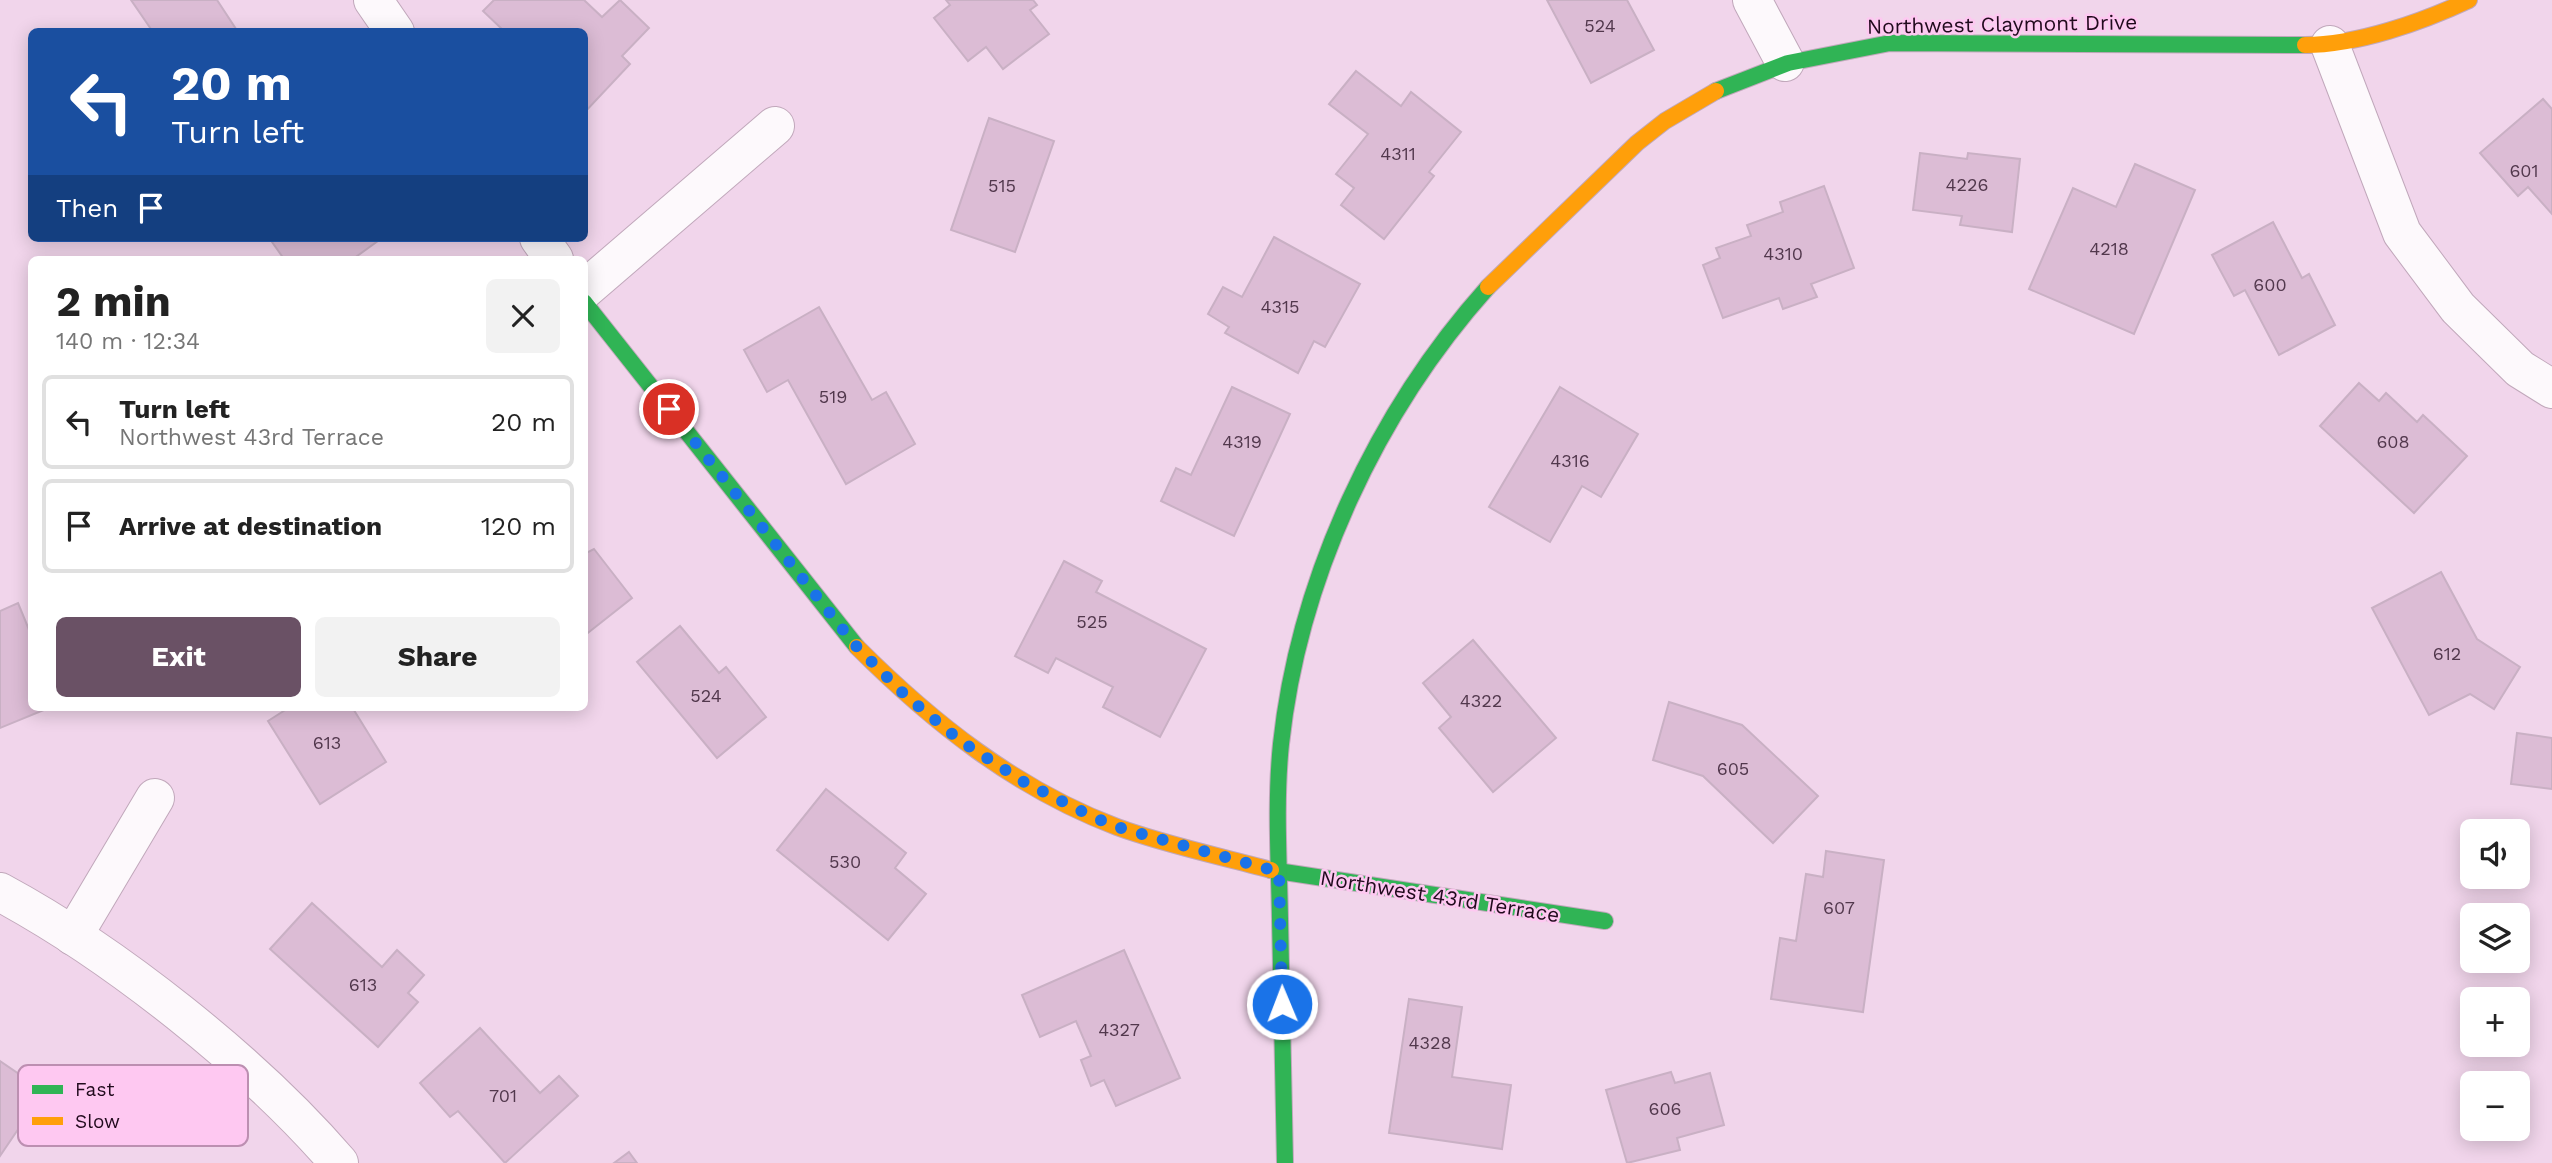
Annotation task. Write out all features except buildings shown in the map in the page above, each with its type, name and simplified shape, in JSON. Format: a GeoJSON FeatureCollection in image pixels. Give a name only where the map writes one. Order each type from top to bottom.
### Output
{"type":"FeatureCollection","features":[{"type":"Feature","properties":{"kind":"street"},"geometry":{"type":"LineString","coordinates":[[373,0],[392,28]]}},
{"type":"Feature","properties":{"kind":"street"},"geometry":{"type":"LineString","coordinates":[[1752,0],[1785,62]]}},
{"type":"Feature","properties":{"kind":"street","name":"Northwest Claymont Drive"},"geometry":{"type":"LineString","coordinates":[[1284,1163],[1279,872],[1281,744],[1297,656],[1322,570],[1356,487],[1399,408],[1448,334],[1507,266],[1638,142],[1705,96],[1736,79],[1785,62],[1833,49],[1890,43],[2330,45],[2435,16],[2469,0]]}},
{"type":"Feature","properties":{"kind":"street"},"geometry":{"type":"LineString","coordinates":[[2330,45],[2402,233],[2458,308],[2520,369],[2552,389]]}},
{"type":"Feature","properties":{"kind":"street"},"geometry":{"type":"LineString","coordinates":[[588,287],[775,126]]}},
{"type":"Feature","properties":{"kind":"street","name":"Northwest 43rd Terrace"},"geometry":{"type":"LineString","coordinates":[[588,307],[855,645],[906,696],[962,742],[1024,782],[1117,827],[1279,872],[1605,921]]}},
{"type":"Feature","properties":{"kind":"street"},"geometry":{"type":"LineString","coordinates":[[73,936],[155,798]]}},
{"type":"Feature","properties":{"kind":"street"},"geometry":{"type":"LineString","coordinates":[[0,892],[73,936],[193,1025],[240,1065]]}},
{"type":"Feature","properties":{"kind":"street"},"geometry":{"type":"LineString","coordinates":[[248,1072],[339,1163]]}},
{"type":"Feature","properties":{"kind":"traffic: fast"},"geometry":{"type":"LineString","coordinates":[[1716,91],[1788,63],[1890,43],[2305,45]]}},
{"type":"Feature","properties":{"kind":"traffic: fast"},"geometry":{"type":"LineString","coordinates":[[1285,1163],[1279,766],[1291,682],[1305,620],[1325,559],[1378,442],[1411,387],[1448,335],[1488,287]]}},
{"type":"Feature","properties":{"kind":"traffic: fast"},"geometry":{"type":"LineString","coordinates":[[588,307],[857,647]]}},
{"type":"Feature","properties":{"kind":"traffic: fast"},"geometry":{"type":"LineString","coordinates":[[1271,870],[1605,921]]}},
{"type":"Feature","properties":{"kind":"traffic: slow"},"geometry":{"type":"LineString","coordinates":[[2305,45],[2346,41],[2389,31],[2469,0]]}},
{"type":"Feature","properties":{"kind":"traffic: slow"},"geometry":{"type":"LineString","coordinates":[[1488,287],[1637,143],[1665,121],[1716,91]]}},
{"type":"Feature","properties":{"kind":"traffic: slow"},"geometry":{"type":"LineString","coordinates":[[857,647],[946,727],[977,751],[1044,793],[1117,827],[1271,870]]}},
{"type":"Feature","properties":{"kind":"route"},"geometry":{"type":"LineString","coordinates":[[669,409],[855,645],[906,696],[962,742],[1024,782],[1117,827],[1279,872],[1282,1004]]}}]}
